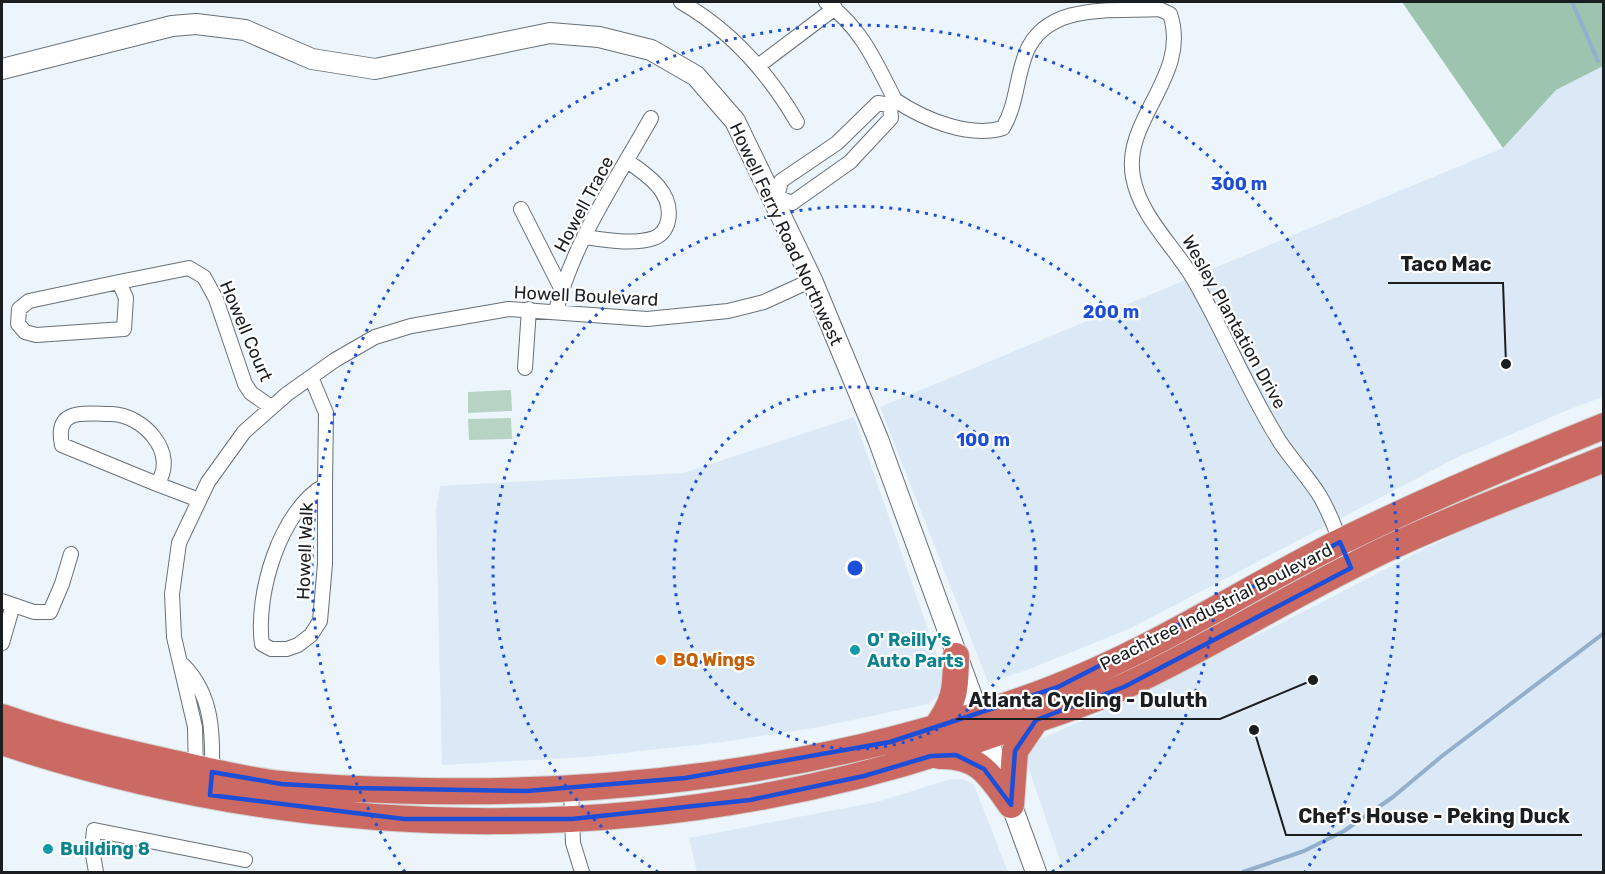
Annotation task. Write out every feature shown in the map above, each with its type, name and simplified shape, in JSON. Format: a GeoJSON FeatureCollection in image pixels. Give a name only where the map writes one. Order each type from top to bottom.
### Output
{"type":"FeatureCollection","features":[{"type":"Feature","properties":{"kind":"highway","name":"Peachtree Industrial Boulevard"},"geometry":{"type":"LineString","coordinates":[[2,717],[98,746],[203,782],[334,814],[470,821],[572,819],[695,808],[779,795],[864,776],[931,756],[1058,687],[1122,657],[1340,542],[1488,475],[1604,426]]}},
{"type":"Feature","properties":{"kind":"highway","name":"Peachtree Industrial Boulevard"},"geometry":{"type":"LineString","coordinates":[[2,742],[134,781],[281,784],[396,790],[571,788],[649,782],[763,766],[890,742],[934,730],[1036,720],[1124,687],[1390,547],[1604,459]]}},
{"type":"Feature","properties":{"kind":"highway"},"geometry":{"type":"LineString","coordinates":[[934,730],[946,716],[956,691],[956,656]]}},
{"type":"Feature","properties":{"kind":"highway"},"geometry":{"type":"LineString","coordinates":[[1011,805],[1015,751],[1036,720]]}},
{"type":"Feature","properties":{"kind":"highway"},"geometry":{"type":"LineString","coordinates":[[931,756],[956,755],[972,760],[984,769],[1011,805]]}},
{"type":"Feature","properties":{"kind":"street"},"geometry":{"type":"LineString","coordinates":[[681,2],[744,51],[777,87],[797,122]]}},
{"type":"Feature","properties":{"kind":"street"},"geometry":{"type":"LineString","coordinates":[[758,66],[830,5],[863,38],[892,103],[891,118],[850,162],[792,203],[774,198],[781,181],[820,157],[878,103],[892,103]]}},
{"type":"Feature","properties":{"kind":"street","name":"Wesley Plantation Drive"},"geometry":{"type":"LineString","coordinates":[[892,103],[967,132],[987,133],[1003,128],[1016,99],[1026,51],[1056,20],[1079,11],[1159,9],[1170,14],[1175,28],[1170,69],[1143,121],[1134,146],[1132,175],[1139,201],[1192,277],[1280,442],[1319,494],[1340,542]]}},
{"type":"Feature","properties":{"kind":"street","name":"Howell Ferry Road Northwest"},"geometry":{"type":"LineString","coordinates":[[2,69],[172,26],[196,24],[245,30],[312,59],[375,69],[550,33],[599,37],[651,50],[696,76],[735,122],[812,280],[878,439],[1036,873]]}},
{"type":"Feature","properties":{"kind":"street","name":"Howell Trace"},"geometry":{"type":"LineString","coordinates":[[556,311],[561,288],[585,237],[651,118]]}},
{"type":"Feature","properties":{"kind":"street"},"geometry":{"type":"LineString","coordinates":[[820,157],[834,174]]}},
{"type":"Feature","properties":{"kind":"street"},"geometry":{"type":"LineString","coordinates":[[585,237],[639,240],[656,238],[666,230],[670,210],[664,193],[648,175],[627,161]]}},
{"type":"Feature","properties":{"kind":"street"},"geometry":{"type":"LineString","coordinates":[[521,209],[561,288]]}},
{"type":"Feature","properties":{"kind":"street","name":"Howell Court"},"geometry":{"type":"LineString","coordinates":[[119,282],[126,298],[124,329],[36,335],[25,332],[18,324],[19,309],[28,301],[119,282],[189,268],[204,277],[216,299],[245,384],[251,393],[271,407]]}},
{"type":"Feature","properties":{"kind":"street","name":"Howell Boulevard"},"geometry":{"type":"LineString","coordinates":[[203,782],[208,702],[196,678],[183,665],[174,637],[172,594],[179,543],[208,482],[244,432],[271,407],[311,377],[375,337],[411,326],[463,316],[529,309],[647,319],[728,312],[764,302],[812,280]]}},
{"type":"Feature","properties":{"kind":"street"},"geometry":{"type":"LineString","coordinates":[[525,368],[529,309]]}},
{"type":"Feature","properties":{"kind":"street","name":"Howell Walk"},"geometry":{"type":"LineString","coordinates":[[311,377],[326,413],[326,485],[325,564],[320,621],[311,635],[298,645],[287,649],[270,649],[262,644],[260,632],[268,574],[277,550],[298,511],[306,500],[326,485]]}},
{"type":"Feature","properties":{"kind":"street"},"geometry":{"type":"LineString","coordinates":[[157,484],[165,467],[163,454],[160,446],[138,420],[125,414],[112,414],[72,415],[64,420],[60,429],[62,445],[157,484],[199,500]]}},
{"type":"Feature","properties":{"kind":"street"},"geometry":{"type":"LineString","coordinates":[[1340,542],[1351,568]]}},
{"type":"Feature","properties":{"kind":"street"},"geometry":{"type":"LineString","coordinates":[[2,642],[7,603],[34,612],[50,612],[71,554]]}},
{"type":"Feature","properties":{"kind":"street"},"geometry":{"type":"LineString","coordinates":[[571,788],[573,843],[582,873]]}},
{"type":"Feature","properties":{"kind":"street"},"geometry":{"type":"LineString","coordinates":[[96,873],[92,849],[94,830],[245,860]]}},
{"type":"Feature","properties":{"kind":"highlighted area"},"geometry":{"type":"Polygon","coordinates":[[[1340,542],[1351,568],[1124,687],[1036,720],[1015,751],[1011,805],[984,769],[956,755],[931,756],[864,776],[750,800],[572,819],[404,819],[210,795],[212,772],[281,784],[353,788],[527,791],[685,778],[890,742],[1058,687],[1340,542]]]}},
{"type":"Feature","properties":{"kind":"shaded area"},"geometry":{"type":"Polygon","coordinates":[[[1603,66],[1603,397],[1456,458],[1129,629],[1027,670],[988,682],[880,407],[1503,148],[1556,90],[1603,66]]]}},
{"type":"Feature","properties":{"kind":"shaded area"},"geometry":{"type":"Polygon","coordinates":[[[854,417],[946,681],[939,695],[928,704],[819,727],[723,742],[586,757],[442,765],[436,509],[440,486],[683,473],[854,417]]]}},
{"type":"Feature","properties":{"kind":"shaded area"},"geometry":{"type":"Polygon","coordinates":[[[1603,468],[1603,872],[1064,872],[1028,766],[1028,752],[1035,741],[1096,715],[1428,547],[1587,473],[1603,468]]]}},
{"type":"Feature","properties":{"kind":"shaded area"},"geometry":{"type":"Polygon","coordinates":[[[951,779],[963,779],[974,785],[1008,872],[697,872],[689,838],[877,802],[951,779]]]}},
{"type":"Feature","properties":{"kind":"green space"},"geometry":{"type":"Polygon","coordinates":[[[1402,2],[1603,2],[1603,66],[1556,90],[1503,148],[1402,2]]]}},
{"type":"Feature","properties":{"kind":"green space"},"geometry":{"type":"Polygon","coordinates":[[[511,390],[512,411],[468,413],[468,392],[511,390]]]}},
{"type":"Feature","properties":{"kind":"green space"},"geometry":{"type":"Polygon","coordinates":[[[511,418],[512,439],[469,440],[468,419],[511,418]]]}},
{"type":"Feature","properties":{"kind":"waterway"},"geometry":{"type":"LineString","coordinates":[[1572,2],[1598,61]]}},
{"type":"Feature","properties":{"kind":"waterway"},"geometry":{"type":"LineString","coordinates":[[1243,872],[1304,851],[1344,831],[1393,797],[1442,756],[1604,633]]}},
{"type":"Feature","properties":{"kind":"place","name":"Taco Mac"},"geometry":{"type":"Point","coordinates":[1506,364]}},
{"type":"Feature","properties":{"kind":"place","name":"O' Reilly's Auto Parts"},"geometry":{"type":"Point","coordinates":[855,650]}},
{"type":"Feature","properties":{"kind":"place","name":"BQ Wings"},"geometry":{"type":"Point","coordinates":[661,660]}},
{"type":"Feature","properties":{"kind":"place","name":"Atlanta Cycling - Duluth"},"geometry":{"type":"Point","coordinates":[1313,680]}},
{"type":"Feature","properties":{"kind":"place","name":"Chef's House - Peking Duck"},"geometry":{"type":"Point","coordinates":[1254,730]}},
{"type":"Feature","properties":{"kind":"place","name":"Building 8"},"geometry":{"type":"Point","coordinates":[48,849]}}]}
